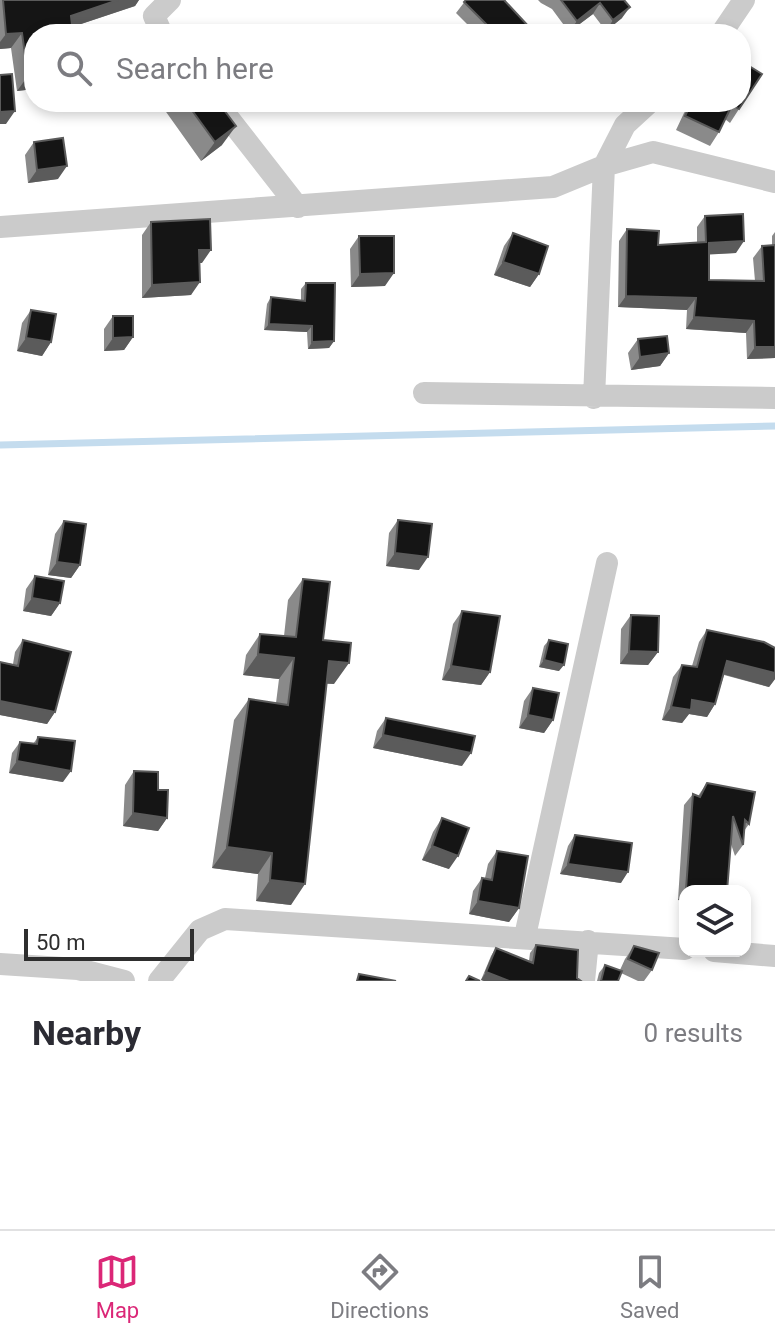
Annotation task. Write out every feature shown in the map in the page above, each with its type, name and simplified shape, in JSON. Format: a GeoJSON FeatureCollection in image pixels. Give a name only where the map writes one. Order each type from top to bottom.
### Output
{"type":"FeatureCollection","features":[{"type":"Feature","properties":{"kind":"street"},"geometry":{"type":"LineString","coordinates":[[158,24],[154,16],[170,0]]}},
{"type":"Feature","properties":{"kind":"street"},"geometry":{"type":"LineString","coordinates":[[728,24],[744,0]]}},
{"type":"Feature","properties":{"kind":"street"},"geometry":{"type":"LineString","coordinates":[[224,112],[298,207]]}},
{"type":"Feature","properties":{"kind":"street"},"geometry":{"type":"LineString","coordinates":[[594,398],[604,166],[625,125],[639,112]]}},
{"type":"Feature","properties":{"kind":"street"},"geometry":{"type":"LineString","coordinates":[[0,227],[553,187],[604,166],[653,152],[775,182]]}},
{"type":"Feature","properties":{"kind":"street"},"geometry":{"type":"LineString","coordinates":[[424,393],[594,398],[775,398]]}},
{"type":"Feature","properties":{"kind":"street"},"geometry":{"type":"LineString","coordinates":[[525,936],[607,563]]}},
{"type":"Feature","properties":{"kind":"street"},"geometry":{"type":"LineString","coordinates":[[159,981],[200,930],[225,919],[525,936],[679,949]]}},
{"type":"Feature","properties":{"kind":"street"},"geometry":{"type":"LineString","coordinates":[[584,981],[588,941]]}},
{"type":"Feature","properties":{"kind":"street"},"geometry":{"type":"LineString","coordinates":[[751,954],[775,956]]}},
{"type":"Feature","properties":{"kind":"street"},"geometry":{"type":"LineString","coordinates":[[0,964],[78,969],[124,981]]}},
{"type":"Feature","properties":{"kind":"building"},"geometry":{"type":"Polygon","coordinates":[[[3,0],[118,0],[71,16],[72,24],[24,24],[24,47],[22,33],[6,34],[3,0]]]}},
{"type":"Feature","properties":{"kind":"building"},"geometry":{"type":"Polygon","coordinates":[[[504,0],[526,24],[486,24],[464,2],[504,0]]]}},
{"type":"Feature","properties":{"kind":"building"},"geometry":{"type":"Polygon","coordinates":[[[561,0],[624,0],[630,7],[613,20],[600,3],[577,21],[561,0]]]}},
{"type":"Feature","properties":{"kind":"building"},"geometry":{"type":"Polygon","coordinates":[[[751,67],[762,74],[751,91],[751,67]]]}},
{"type":"Feature","properties":{"kind":"building"},"geometry":{"type":"Polygon","coordinates":[[[12,74],[15,111],[0,112],[0,75],[12,74]]]}},
{"type":"Feature","properties":{"kind":"building"},"geometry":{"type":"Polygon","coordinates":[[[193,112],[226,112],[236,126],[215,142],[193,112]]]}},
{"type":"Feature","properties":{"kind":"building"},"geometry":{"type":"Polygon","coordinates":[[[687,112],[729,112],[719,132],[685,116],[687,112]]]}},
{"type":"Feature","properties":{"kind":"building"},"geometry":{"type":"Polygon","coordinates":[[[63,138],[67,166],[37,170],[34,142],[63,138]]]}},
{"type":"Feature","properties":{"kind":"building"},"geometry":{"type":"Polygon","coordinates":[[[743,214],[744,241],[709,243],[709,280],[764,281],[762,246],[775,245],[775,347],[755,347],[754,321],[694,317],[696,298],[626,296],[627,229],[659,231],[658,245],[706,242],[705,216],[743,214]]]}},
{"type":"Feature","properties":{"kind":"building"},"geometry":{"type":"Polygon","coordinates":[[[210,219],[211,250],[199,250],[200,282],[152,285],[151,222],[210,219]]]}},
{"type":"Feature","properties":{"kind":"building"},"geometry":{"type":"Polygon","coordinates":[[[513,233],[548,246],[539,274],[503,262],[513,233]]]}},
{"type":"Feature","properties":{"kind":"building"},"geometry":{"type":"Polygon","coordinates":[[[359,236],[394,236],[394,273],[360,274],[359,236]]]}},
{"type":"Feature","properties":{"kind":"building"},"geometry":{"type":"Polygon","coordinates":[[[306,283],[335,283],[334,341],[312,342],[312,326],[269,324],[271,297],[305,301],[306,283]]]}},
{"type":"Feature","properties":{"kind":"building"},"geometry":{"type":"Polygon","coordinates":[[[31,310],[56,314],[51,342],[26,338],[31,310]]]}},
{"type":"Feature","properties":{"kind":"building"},"geometry":{"type":"Polygon","coordinates":[[[113,316],[133,316],[133,337],[113,338],[113,316]]]}},
{"type":"Feature","properties":{"kind":"building"},"geometry":{"type":"Polygon","coordinates":[[[667,336],[669,353],[640,357],[638,339],[667,336]]]}},
{"type":"Feature","properties":{"kind":"building"},"geometry":{"type":"Polygon","coordinates":[[[398,520],[432,524],[428,557],[395,553],[398,520]]]}},
{"type":"Feature","properties":{"kind":"building"},"geometry":{"type":"Polygon","coordinates":[[[64,521],[86,524],[80,565],[57,562],[64,521]]]}},
{"type":"Feature","properties":{"kind":"building"},"geometry":{"type":"Polygon","coordinates":[[[35,576],[64,581],[60,603],[32,598],[35,576]]]}},
{"type":"Feature","properties":{"kind":"building"},"geometry":{"type":"Polygon","coordinates":[[[303,579],[330,582],[323,640],[351,643],[349,663],[329,661],[305,884],[270,880],[272,853],[227,847],[249,699],[288,705],[294,658],[258,654],[260,634],[296,637],[303,579]]]}},
{"type":"Feature","properties":{"kind":"building"},"geometry":{"type":"Polygon","coordinates":[[[462,611],[500,616],[490,672],[451,666],[462,611]]]}},
{"type":"Feature","properties":{"kind":"building"},"geometry":{"type":"Polygon","coordinates":[[[631,615],[659,616],[658,652],[629,651],[631,615]]]}},
{"type":"Feature","properties":{"kind":"building"},"geometry":{"type":"Polygon","coordinates":[[[707,630],[764,642],[775,648],[775,673],[727,661],[715,704],[692,700],[691,710],[671,707],[682,665],[697,667],[707,630]]]}},
{"type":"Feature","properties":{"kind":"building"},"geometry":{"type":"Polygon","coordinates":[[[23,640],[71,652],[55,712],[0,701],[0,662],[18,666],[23,640]]]}},
{"type":"Feature","properties":{"kind":"building"},"geometry":{"type":"Polygon","coordinates":[[[549,640],[568,644],[564,665],[544,660],[549,640]]]}},
{"type":"Feature","properties":{"kind":"building"},"geometry":{"type":"Polygon","coordinates":[[[533,688],[559,693],[553,720],[528,715],[533,688]]]}},
{"type":"Feature","properties":{"kind":"building"},"geometry":{"type":"Polygon","coordinates":[[[386,718],[475,736],[471,753],[383,735],[386,718]]]}},
{"type":"Feature","properties":{"kind":"building"},"geometry":{"type":"Polygon","coordinates":[[[38,737],[75,741],[71,771],[17,761],[20,742],[37,744],[38,737]]]}},
{"type":"Feature","properties":{"kind":"building"},"geometry":{"type":"Polygon","coordinates":[[[134,771],[158,772],[158,790],[168,790],[167,818],[133,813],[134,771]]]}},
{"type":"Feature","properties":{"kind":"building"},"geometry":{"type":"Polygon","coordinates":[[[707,783],[755,792],[749,824],[745,820],[743,845],[733,816],[727,885],[686,885],[693,794],[700,797],[707,783]]]}},
{"type":"Feature","properties":{"kind":"building"},"geometry":{"type":"Polygon","coordinates":[[[442,818],[469,828],[458,856],[432,846],[442,818]]]}},
{"type":"Feature","properties":{"kind":"building"},"geometry":{"type":"Polygon","coordinates":[[[575,835],[632,843],[628,872],[568,864],[575,835]]]}},
{"type":"Feature","properties":{"kind":"building"},"geometry":{"type":"Polygon","coordinates":[[[497,851],[528,856],[519,908],[478,901],[482,878],[492,880],[497,851]]]}},
{"type":"Feature","properties":{"kind":"building"},"geometry":{"type":"Polygon","coordinates":[[[536,945],[578,950],[577,978],[581,981],[509,981],[486,972],[496,948],[533,963],[536,945]]]}},
{"type":"Feature","properties":{"kind":"building"},"geometry":{"type":"Polygon","coordinates":[[[634,946],[659,953],[652,970],[628,959],[634,946]]]}},
{"type":"Feature","properties":{"kind":"building"},"geometry":{"type":"Polygon","coordinates":[[[605,965],[622,971],[618,981],[601,981],[605,965]]]}},
{"type":"Feature","properties":{"kind":"building"},"geometry":{"type":"Polygon","coordinates":[[[359,974],[396,981],[357,981],[359,974]]]}},
{"type":"Feature","properties":{"kind":"waterway"},"geometry":{"type":"LineString","coordinates":[[0,445],[775,426]]}}]}
